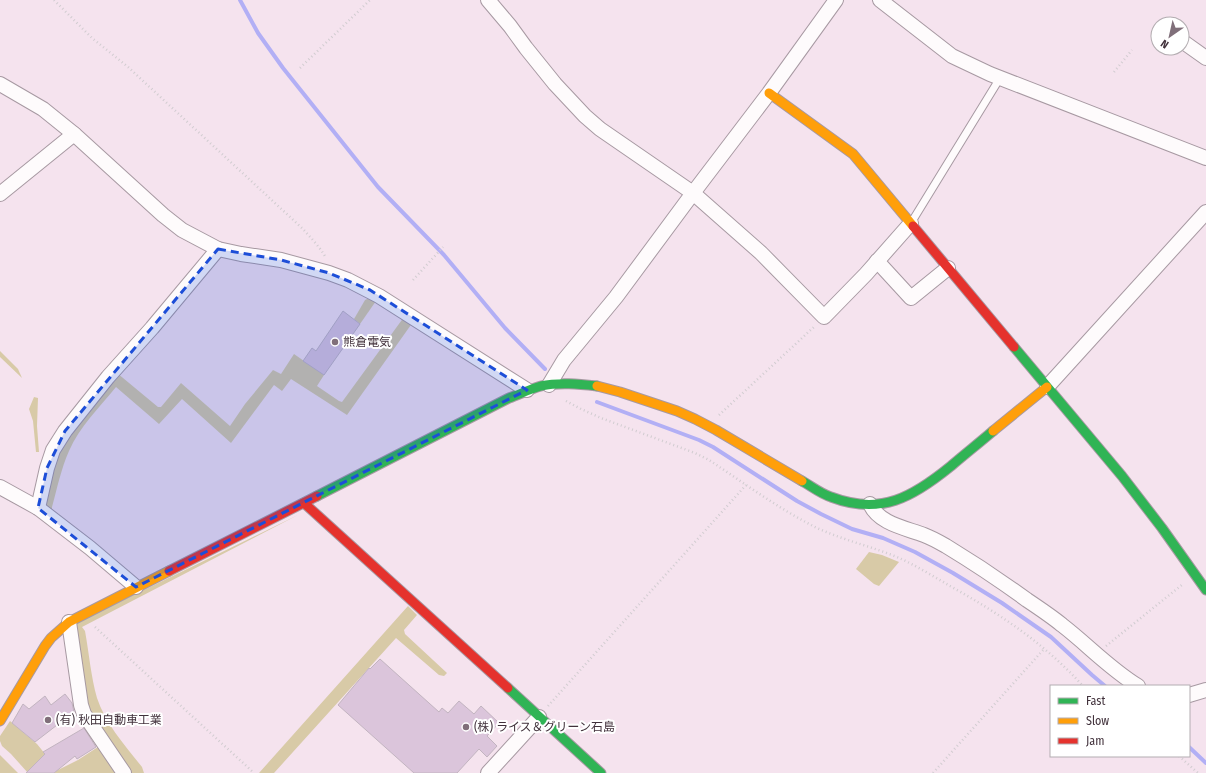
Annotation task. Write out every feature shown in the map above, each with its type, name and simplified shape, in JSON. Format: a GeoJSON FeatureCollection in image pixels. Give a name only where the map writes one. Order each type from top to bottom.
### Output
{"type":"FeatureCollection","features":[{"type":"Feature","properties":{"kind":"street"},"geometry":{"type":"LineString","coordinates":[[488,0],[555,84],[585,116],[600,129],[693,192],[761,253],[824,317],[878,261],[911,223]]}},
{"type":"Feature","properties":{"kind":"street"},"geometry":{"type":"LineString","coordinates":[[549,385],[564,360],[616,297],[693,192],[769,93],[836,0]]}},
{"type":"Feature","properties":{"kind":"street"},"geometry":{"type":"LineString","coordinates":[[880,0],[952,56],[990,74],[1206,158]]}},
{"type":"Feature","properties":{"kind":"street"},"geometry":{"type":"LineString","coordinates":[[1190,47],[1206,58]]}},
{"type":"Feature","properties":{"kind":"street"},"geometry":{"type":"LineString","coordinates":[[0,84],[43,109],[74,134],[163,215],[182,230],[218,248],[241,254],[282,260],[330,273],[370,290],[527,390]]}},
{"type":"Feature","properties":{"kind":"street"},"geometry":{"type":"LineString","coordinates":[[769,93],[853,154],[1122,476],[1162,528],[1206,590]]}},
{"type":"Feature","properties":{"kind":"street"},"geometry":{"type":"LineString","coordinates":[[0,194],[74,134]]}},
{"type":"Feature","properties":{"kind":"street"},"geometry":{"type":"LineString","coordinates":[[0,721],[45,646],[51,638],[69,622],[509,398],[541,386],[556,384],[582,384],[602,387],[677,411],[708,425],[830,497],[857,504],[886,504],[904,498],[931,482],[1048,387],[1206,212]]}},
{"type":"Feature","properties":{"kind":"street"},"geometry":{"type":"LineString","coordinates":[[38,508],[47,468],[53,450],[65,431],[108,376],[152,328],[218,248]]}},
{"type":"Feature","properties":{"kind":"street"},"geometry":{"type":"LineString","coordinates":[[878,261],[911,298],[948,268]]}},
{"type":"Feature","properties":{"kind":"street"},"geometry":{"type":"LineString","coordinates":[[0,487],[38,508],[95,552],[136,587]]}},
{"type":"Feature","properties":{"kind":"street"},"geometry":{"type":"LineString","coordinates":[[304,503],[601,773]]}},
{"type":"Feature","properties":{"kind":"street"},"geometry":{"type":"LineString","coordinates":[[870,504],[879,516],[944,544],[991,575],[1062,625],[1096,655],[1137,685]]}},
{"type":"Feature","properties":{"kind":"street"},"geometry":{"type":"LineString","coordinates":[[69,622],[81,705],[84,714],[124,773]]}},
{"type":"Feature","properties":{"kind":"street"},"geometry":{"type":"LineString","coordinates":[[1190,695],[1206,690]]}},
{"type":"Feature","properties":{"kind":"street"},"geometry":{"type":"LineString","coordinates":[[488,773],[539,717]]}},
{"type":"Feature","properties":{"kind":"lane"},"geometry":{"type":"LineString","coordinates":[[911,223],[1000,78]]}},
{"type":"Feature","properties":{"kind":"path"},"geometry":{"type":"LineString","coordinates":[[54,0],[92,38],[128,67],[303,229],[316,242],[323,252],[327,260],[330,273]]}},
{"type":"Feature","properties":{"kind":"path"},"geometry":{"type":"LineString","coordinates":[[300,68],[370,0]]}},
{"type":"Feature","properties":{"kind":"path"},"geometry":{"type":"LineString","coordinates":[[1114,72],[1132,50]]}},
{"type":"Feature","properties":{"kind":"path"},"geometry":{"type":"LineString","coordinates":[[413,280],[443,247]]}},
{"type":"Feature","properties":{"kind":"path"},"geometry":{"type":"LineString","coordinates":[[708,425],[824,317]]}},
{"type":"Feature","properties":{"kind":"path"},"geometry":{"type":"LineString","coordinates":[[562,398],[601,418],[695,453],[709,460],[791,514],[817,528],[844,539],[898,557],[928,573],[1008,620],[1073,674],[1082,685]]}},
{"type":"Feature","properties":{"kind":"path"},"geometry":{"type":"LineString","coordinates":[[539,717],[746,484]]}},
{"type":"Feature","properties":{"kind":"path"},"geometry":{"type":"LineString","coordinates":[[1096,655],[1194,575]]}},
{"type":"Feature","properties":{"kind":"path"},"geometry":{"type":"LineString","coordinates":[[93,625],[254,773]]}},
{"type":"Feature","properties":{"kind":"path"},"geometry":{"type":"LineString","coordinates":[[933,773],[1044,649]]}},
{"type":"Feature","properties":{"kind":"path"},"geometry":{"type":"LineString","coordinates":[[1180,757],[1198,773]]}},
{"type":"Feature","properties":{"kind":"highlighted area"},"geometry":{"type":"Polygon","coordinates":[[[218,249],[281,260],[329,273],[370,290],[527,390],[136,587],[38,508],[47,468],[65,431],[218,249]]]}},
{"type":"Feature","properties":{"kind":"shaded area"},"geometry":{"type":"Polygon","coordinates":[[[369,298],[376,301],[360,324],[354,319],[365,300],[369,298]]]}},
{"type":"Feature","properties":{"kind":"shaded area"},"geometry":{"type":"Polygon","coordinates":[[[404,317],[413,322],[347,415],[291,379],[282,391],[274,385],[231,443],[182,399],[159,424],[116,387],[84,425],[73,442],[61,472],[52,507],[52,513],[43,506],[58,451],[117,373],[158,407],[161,407],[181,383],[230,426],[245,404],[273,370],[281,374],[294,354],[324,375],[317,386],[342,402],[404,317]]]}},
{"type":"Feature","properties":{"kind":"shaded area"},"geometry":{"type":"Polygon","coordinates":[[[0,351],[18,369],[22,378],[0,357],[0,351]]]}},
{"type":"Feature","properties":{"kind":"shaded area"},"geometry":{"type":"Polygon","coordinates":[[[34,397],[38,398],[37,426],[39,452],[36,452],[33,421],[29,409],[34,397]]]}},
{"type":"Feature","properties":{"kind":"shaded area"},"geometry":{"type":"Polygon","coordinates":[[[298,515],[82,627],[85,631],[97,698],[105,717],[142,767],[144,773],[128,773],[87,708],[76,623],[298,515]]]}},
{"type":"Feature","properties":{"kind":"shaded area"},"geometry":{"type":"Polygon","coordinates":[[[869,552],[882,555],[899,562],[879,586],[874,584],[856,569],[869,552]]]}},
{"type":"Feature","properties":{"kind":"shaded area"},"geometry":{"type":"Polygon","coordinates":[[[408,606],[417,615],[404,630],[405,634],[447,673],[444,676],[439,675],[396,638],[274,773],[259,773],[408,606]]]}},
{"type":"Feature","properties":{"kind":"shaded area"},"geometry":{"type":"Polygon","coordinates":[[[10,721],[37,744],[58,770],[78,760],[101,745],[121,773],[28,773],[2,746],[0,741],[0,736],[10,721]]]}},
{"type":"Feature","properties":{"kind":"shaded area"},"geometry":{"type":"Polygon","coordinates":[[[0,755],[18,773],[0,773],[0,755]]]}},
{"type":"Feature","properties":{"kind":"building","name":"熊倉電気"},"geometry":{"type":"Polygon","coordinates":[[[343,311],[360,324],[324,375],[303,361],[312,348],[316,351],[343,311]]]}},
{"type":"Feature","properties":{"kind":"building"},"geometry":{"type":"Polygon","coordinates":[[[380,659],[439,712],[442,708],[448,713],[459,701],[474,714],[481,706],[499,723],[487,736],[497,746],[487,757],[479,749],[457,773],[414,773],[338,705],[369,668],[370,669],[380,659]]]}},
{"type":"Feature","properties":{"kind":"building"},"geometry":{"type":"Polygon","coordinates":[[[65,694],[72,703],[74,712],[35,742],[12,723],[23,704],[29,709],[45,696],[51,705],[65,694]]]}},
{"type":"Feature","properties":{"kind":"building"},"geometry":{"type":"Polygon","coordinates":[[[84,728],[96,747],[77,759],[75,756],[54,773],[26,773],[45,754],[43,752],[84,728]]]}},
{"type":"Feature","properties":{"kind":"waterway"},"geometry":{"type":"LineString","coordinates":[[240,0],[258,33],[283,68],[378,187],[444,255],[505,328],[545,369]]}},
{"type":"Feature","properties":{"kind":"waterway"},"geometry":{"type":"LineString","coordinates":[[597,402],[699,440],[713,447],[797,501],[821,514],[852,529],[883,538],[915,552],[953,573],[1002,603],[1051,637],[1104,685]]}},
{"type":"Feature","properties":{"kind":"waterway"},"geometry":{"type":"LineString","coordinates":[[1190,748],[1206,763]]}},
{"type":"Feature","properties":{"kind":"traffic: fast"},"geometry":{"type":"LineString","coordinates":[[1014,347],[1122,476],[1162,528],[1206,590]]}},
{"type":"Feature","properties":{"kind":"traffic: fast"},"geometry":{"type":"LineString","coordinates":[[317,496],[509,398],[529,390],[555,384],[597,386]]}},
{"type":"Feature","properties":{"kind":"traffic: fast"},"geometry":{"type":"LineString","coordinates":[[802,481],[827,496],[866,505],[881,504],[896,500],[923,487],[993,431]]}},
{"type":"Feature","properties":{"kind":"traffic: fast"},"geometry":{"type":"LineString","coordinates":[[508,688],[601,773]]}},
{"type":"Feature","properties":{"kind":"traffic: slow"},"geometry":{"type":"LineString","coordinates":[[769,93],[853,154],[913,226]]}},
{"type":"Feature","properties":{"kind":"traffic: slow"},"geometry":{"type":"LineString","coordinates":[[597,386],[677,411],[695,419],[802,481]]}},
{"type":"Feature","properties":{"kind":"traffic: slow"},"geometry":{"type":"LineString","coordinates":[[993,431],[1047,387]]}},
{"type":"Feature","properties":{"kind":"traffic: slow"},"geometry":{"type":"LineString","coordinates":[[0,721],[45,646],[51,638],[69,622],[169,571]]}},
{"type":"Feature","properties":{"kind":"traffic: jam"},"geometry":{"type":"LineString","coordinates":[[913,226],[1014,347]]}},
{"type":"Feature","properties":{"kind":"traffic: jam"},"geometry":{"type":"LineString","coordinates":[[169,571],[317,496]]}},
{"type":"Feature","properties":{"kind":"traffic: jam"},"geometry":{"type":"LineString","coordinates":[[304,503],[508,688]]}},
{"type":"Feature","properties":{"kind":"place","name":"熊倉電気"},"geometry":{"type":"Point","coordinates":[335,342]}},
{"type":"Feature","properties":{"kind":"place","name":"(有) 秋田自動車工業"},"geometry":{"type":"Point","coordinates":[48,720]}},
{"type":"Feature","properties":{"kind":"place","name":"(株) ライス＆グリーン石島"},"geometry":{"type":"Point","coordinates":[466,727]}}]}
